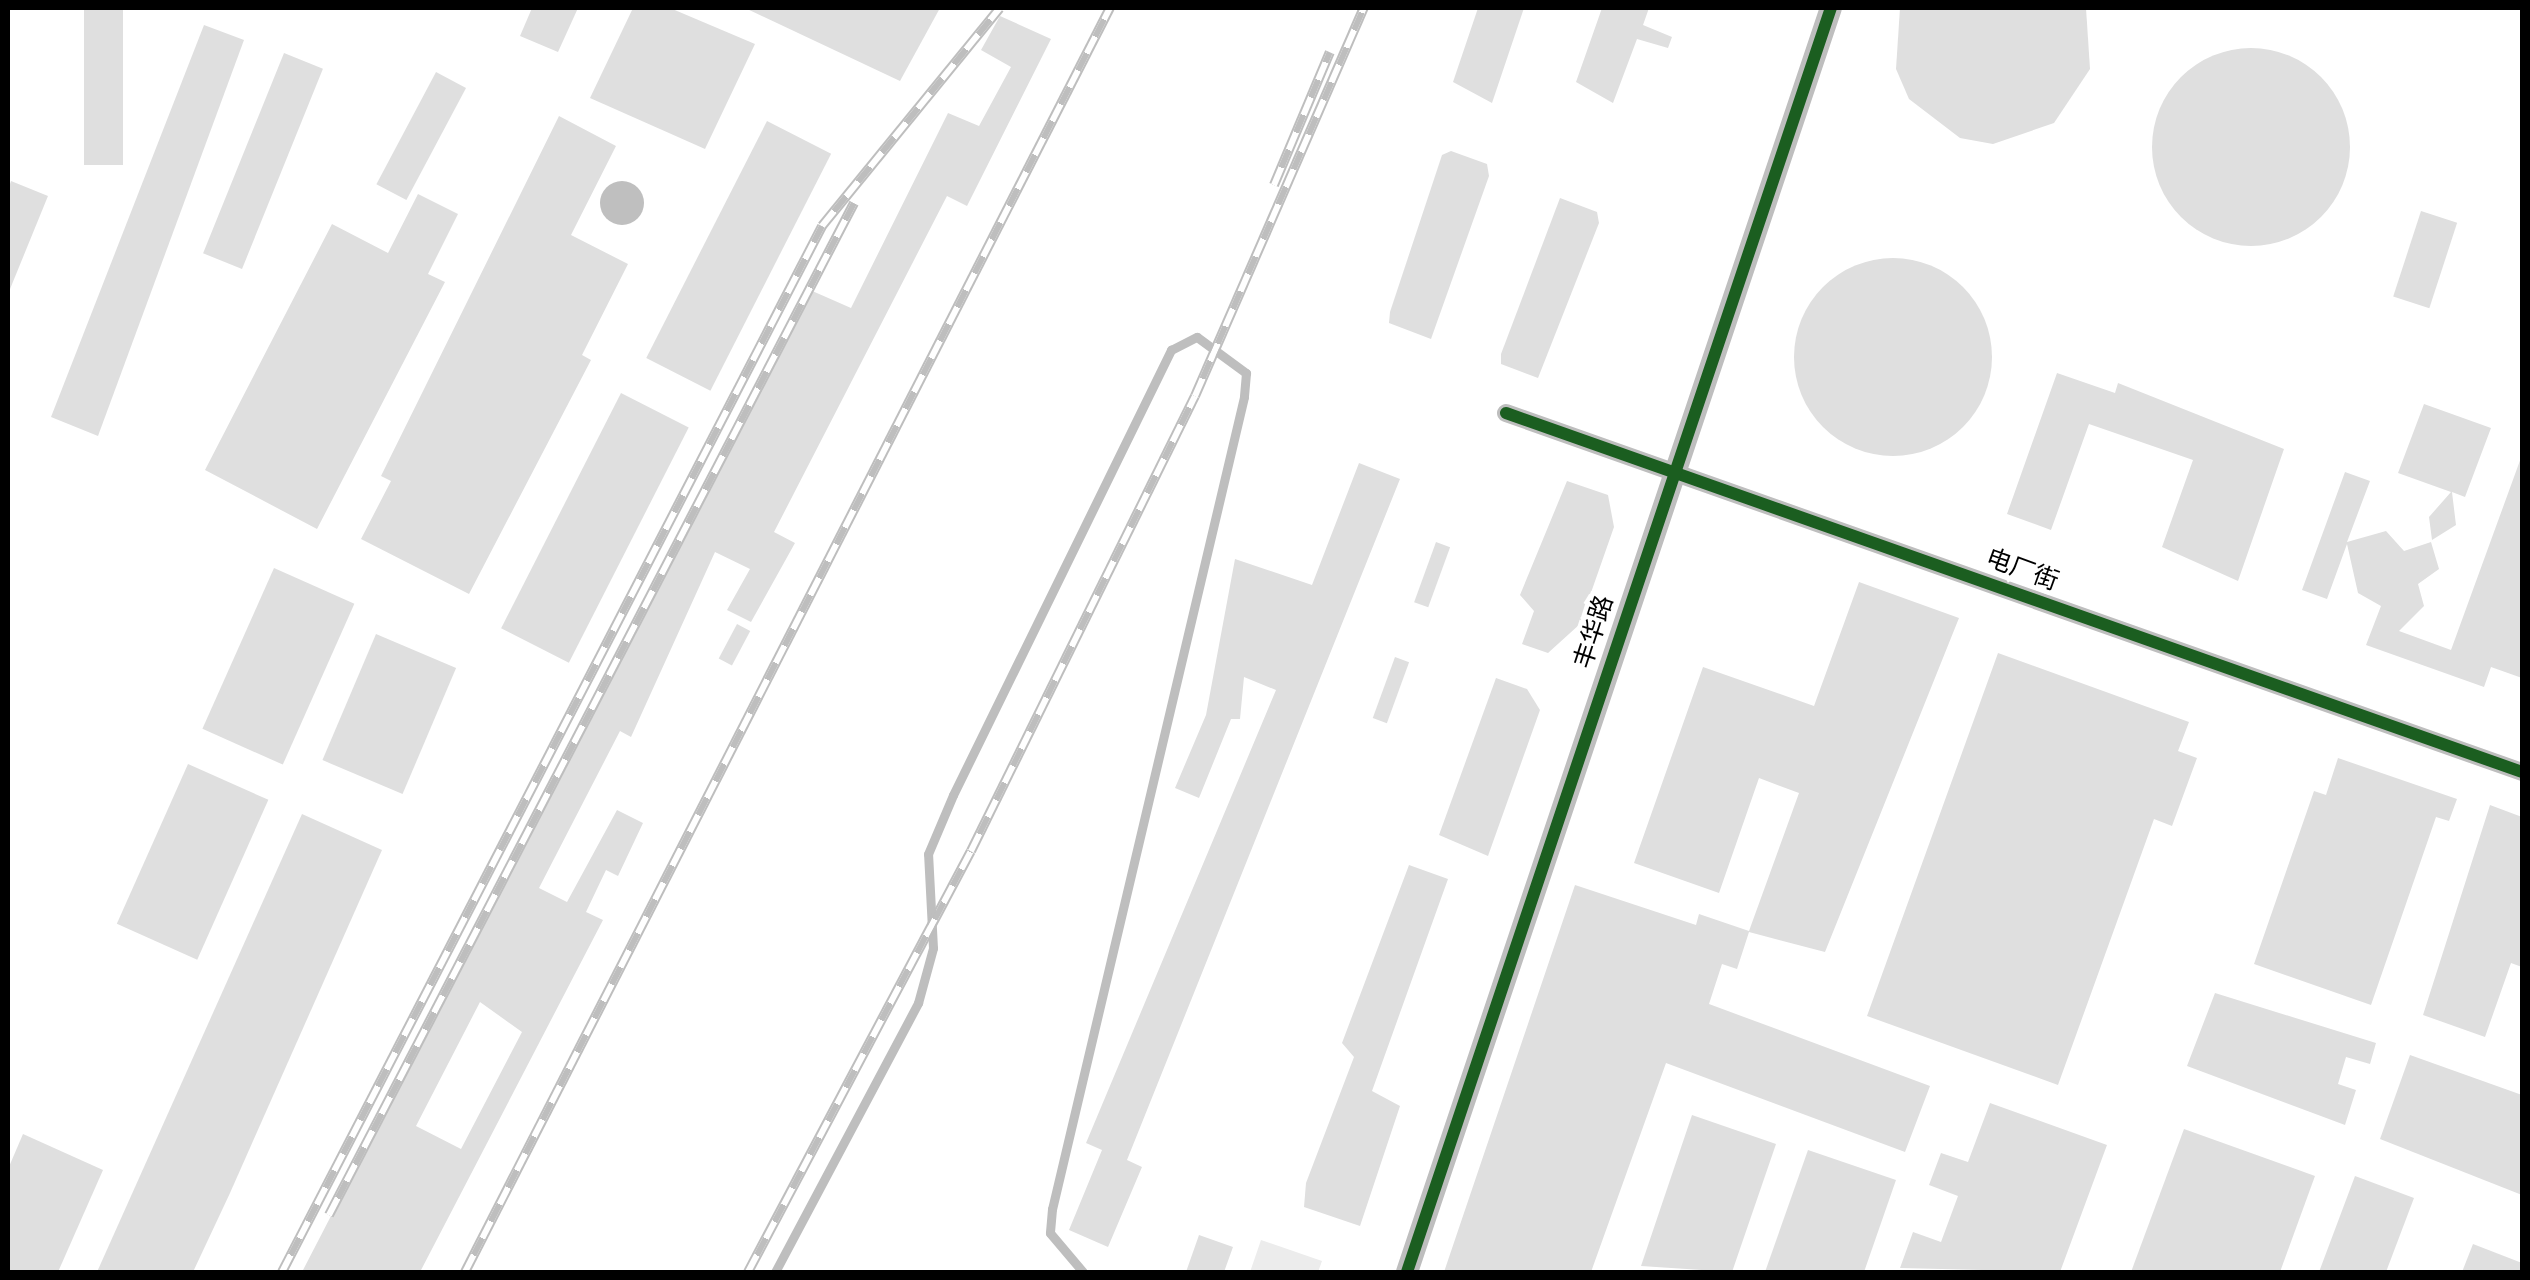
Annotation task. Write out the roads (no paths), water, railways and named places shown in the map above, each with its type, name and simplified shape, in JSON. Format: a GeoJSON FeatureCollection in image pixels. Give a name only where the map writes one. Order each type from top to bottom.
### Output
{"type":"FeatureCollection","features":[{"type":"Feature","properties":{"kind":"street","name":"丰华路"},"geometry":{"type":"LineString","coordinates":[[1407,1272],[1670,469],[1831,8]]}},
{"type":"Feature","properties":{"kind":"street","name":"电厂街"},"geometry":{"type":"LineString","coordinates":[[1506,413],[2522,772]]}},
{"type":"Feature","properties":{"kind":"lane"},"geometry":{"type":"LineString","coordinates":[[775,1272],[918,1003],[932,948],[928,854],[954,795],[1171,350],[1198,337],[1246,373],[1244,398],[1052,1209],[1050,1232],[1080,1271]]}},
{"type":"Feature","properties":{"kind":"railway"},"geometry":{"type":"LineString","coordinates":[[282,1272],[822,226],[1000,8]]}},
{"type":"Feature","properties":{"kind":"railway"},"geometry":{"type":"LineString","coordinates":[[465,1272],[1110,8]]}},
{"type":"Feature","properties":{"kind":"railway"},"geometry":{"type":"LineString","coordinates":[[748,1272],[971,851],[1195,396],[1364,8]]}},
{"type":"Feature","properties":{"kind":"railway"},"geometry":{"type":"LineString","coordinates":[[1274,185],[1330,52]]}},
{"type":"Feature","properties":{"kind":"railway"},"geometry":{"type":"LineString","coordinates":[[329,1215],[854,203]]}}]}
